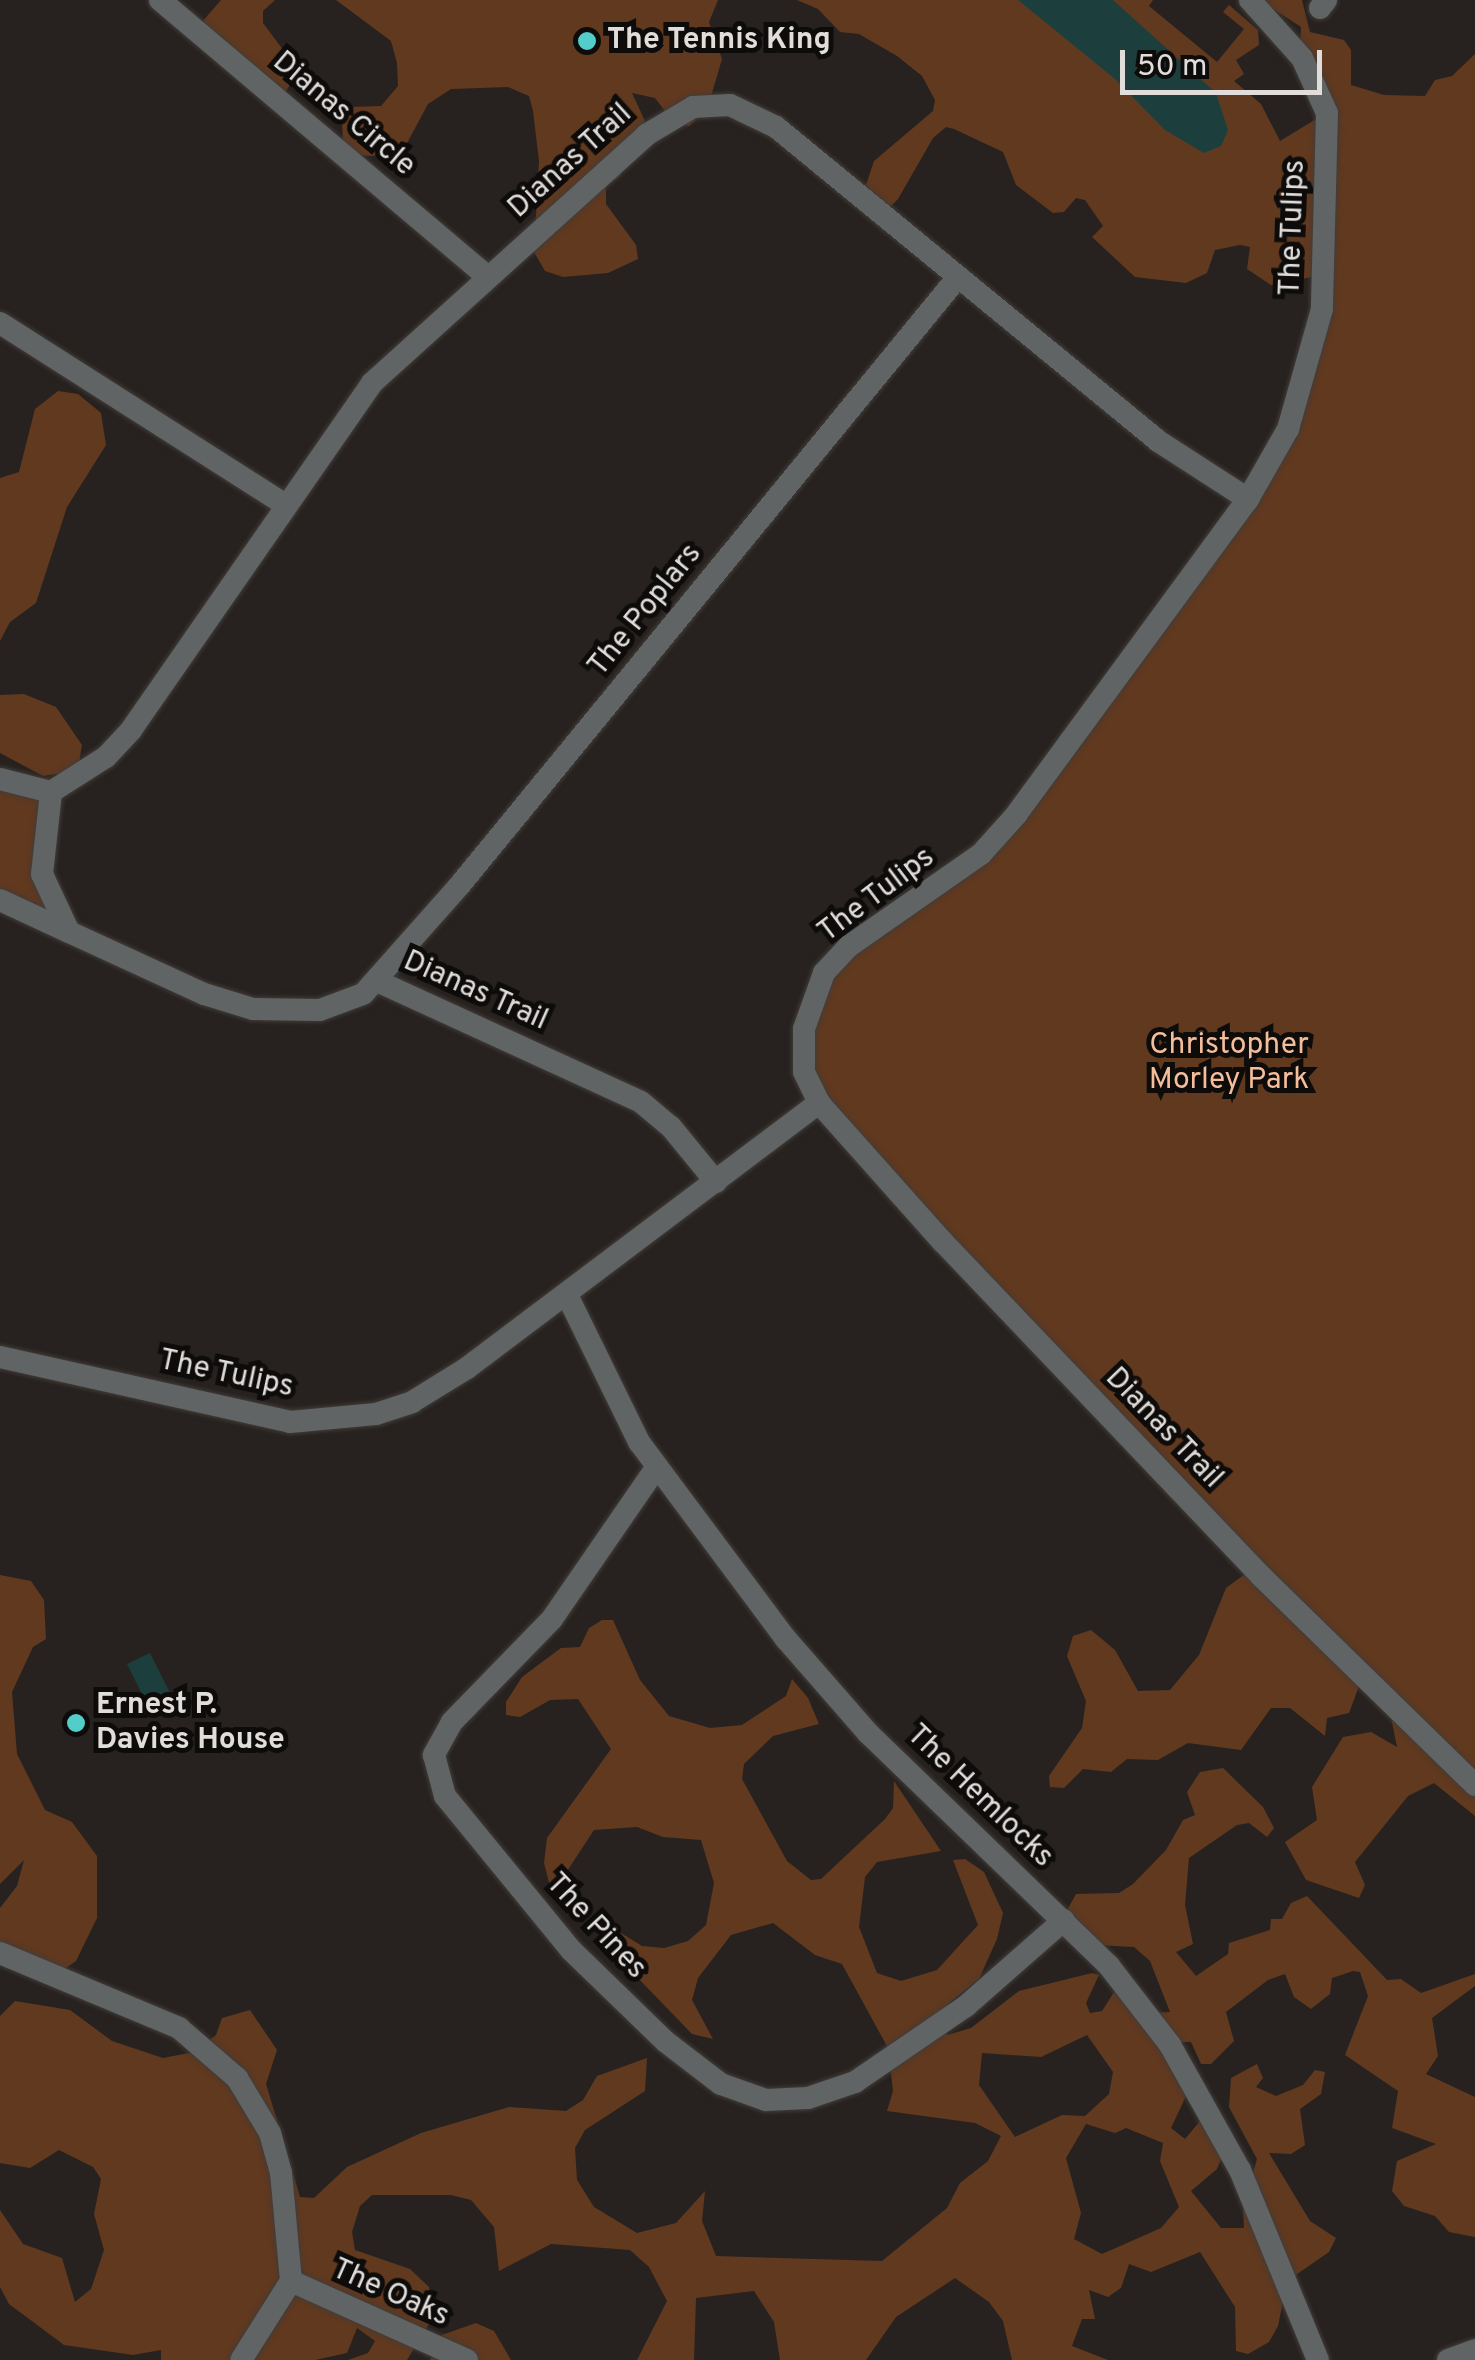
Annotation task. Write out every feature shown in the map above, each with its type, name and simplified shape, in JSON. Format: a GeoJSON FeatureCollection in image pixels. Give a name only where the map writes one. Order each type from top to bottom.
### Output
{"type":"FeatureCollection","features":[{"type":"Feature","properties":{"kind":"street","name":"Dianas Circle"},"geometry":{"type":"LineString","coordinates":[[160,0],[488,276]]}},
{"type":"Feature","properties":{"kind":"street","name":"The Tulips"},"geometry":{"type":"LineString","coordinates":[[0,1357],[79,1370],[290,1422],[342,1420],[412,1402],[567,1295],[820,1103],[806,1081],[802,1038],[824,973],[849,946],[994,842],[1248,500],[1288,430],[1306,380],[1322,309],[1327,211],[1324,99],[1294,46],[1250,0]]}},
{"type":"Feature","properties":{"kind":"street","name":"Dianas Trail"},"geometry":{"type":"LineString","coordinates":[[52,792],[106,757],[131,730],[283,502],[372,383],[664,120],[720,103],[776,126],[1158,440],[1248,500]]}},
{"type":"Feature","properties":{"kind":"street","name":"The Poplars"},"geometry":{"type":"LineString","coordinates":[[377,981],[958,278]]}},
{"type":"Feature","properties":{"kind":"street"},"geometry":{"type":"LineString","coordinates":[[0,322],[283,502]]}},
{"type":"Feature","properties":{"kind":"street"},"geometry":{"type":"LineString","coordinates":[[0,780],[52,792],[42,874],[69,932]]}},
{"type":"Feature","properties":{"kind":"street","name":"Dianas Trail"},"geometry":{"type":"LineString","coordinates":[[0,900],[204,994],[253,1009],[333,1008],[377,981],[641,1102],[671,1127],[716,1182]]}},
{"type":"Feature","properties":{"kind":"street","name":"Dianas Trail"},"geometry":{"type":"LineString","coordinates":[[820,1103],[1262,1577],[1475,1785]]}},
{"type":"Feature","properties":{"kind":"street","name":"The Hemlocks"},"geometry":{"type":"LineString","coordinates":[[567,1295],[656,1468],[850,1713],[1064,1920],[1135,1998],[1216,2121],[1318,2360]]}},
{"type":"Feature","properties":{"kind":"street","name":"The Pines"},"geometry":{"type":"LineString","coordinates":[[656,1468],[552,1619],[452,1722],[434,1754],[444,1796],[571,1950],[666,2042],[720,2084],[766,2100],[808,2098],[855,2082],[966,2006],[1064,1920]]}},
{"type":"Feature","properties":{"kind":"street"},"geometry":{"type":"LineString","coordinates":[[0,1953],[179,2028],[237,2078],[270,2134],[281,2173],[291,2281],[241,2360]]}},
{"type":"Feature","properties":{"kind":"street","name":"The Oaks"},"geometry":{"type":"LineString","coordinates":[[291,2281],[467,2360]]}},
{"type":"Feature","properties":{"kind":"street"},"geometry":{"type":"LineString","coordinates":[[1448,2360],[1475,2350]]}},
{"type":"Feature","properties":{"kind":"green space"},"geometry":{"type":"Polygon","coordinates":[[[221,0],[275,0],[263,11],[263,23],[299,71],[284,94],[202,22],[221,0]]]}},
{"type":"Feature","properties":{"kind":"green space"},"geometry":{"type":"Polygon","coordinates":[[[336,0],[718,0],[709,22],[722,59],[707,110],[689,126],[675,124],[655,98],[632,93],[645,121],[620,176],[606,187],[606,204],[636,245],[638,259],[608,273],[563,277],[545,271],[534,252],[539,161],[533,111],[529,96],[508,87],[451,89],[428,104],[406,145],[373,156],[355,155],[343,144],[342,118],[349,107],[381,106],[398,86],[397,63],[391,41],[336,0]]]}},
{"type":"Feature","properties":{"kind":"green space","name":"Christopher Morley Park"},"geometry":{"type":"Polygon","coordinates":[[[797,0],[1153,0],[1149,6],[1217,62],[1244,29],[1223,12],[1229,5],[1258,30],[1259,45],[1236,60],[1244,74],[1234,81],[1261,104],[1280,141],[1326,113],[1300,45],[1301,27],[1259,0],[1302,0],[1310,32],[1344,40],[1351,50],[1351,85],[1384,95],[1425,96],[1435,80],[1452,76],[1475,54],[1475,1816],[1434,1783],[1408,1796],[1355,1862],[1365,1885],[1359,1898],[1306,1880],[1285,1842],[1317,1820],[1312,1787],[1343,1737],[1371,1732],[1397,1747],[1388,1702],[1362,1678],[1349,1713],[1327,1718],[1325,1736],[1290,1708],[1271,1708],[1241,1750],[1188,1743],[1158,1760],[1127,1759],[1111,1772],[1083,1769],[1064,1788],[1050,1787],[1049,1776],[1082,1728],[1086,1701],[1067,1656],[1073,1636],[1091,1630],[1115,1650],[1138,1691],[1170,1690],[1199,1655],[1226,1588],[1245,1574],[806,1081],[824,973],[967,866],[1251,495],[1322,309],[1312,277],[1271,285],[1247,269],[1250,247],[1240,245],[1215,250],[1207,273],[1186,283],[1135,277],[1092,237],[1103,226],[1085,200],[1076,198],[1064,212],[1053,213],[1016,185],[1003,152],[946,127],[933,138],[898,199],[891,206],[881,203],[866,185],[874,161],[933,111],[935,100],[922,76],[897,56],[859,34],[840,32],[818,9],[797,0]]]}},
{"type":"Feature","properties":{"kind":"green space"},"geometry":{"type":"Polygon","coordinates":[[[58,391],[78,394],[101,413],[106,445],[67,507],[36,603],[10,622],[0,641],[0,478],[19,472],[35,409],[58,391]]]}},
{"type":"Feature","properties":{"kind":"green space"},"geometry":{"type":"Polygon","coordinates":[[[24,694],[56,707],[82,745],[79,763],[64,773],[43,776],[0,753],[0,695],[24,694]]]}},
{"type":"Feature","properties":{"kind":"green space"},"geometry":{"type":"Polygon","coordinates":[[[0,779],[51,792],[42,840],[69,932],[0,900],[0,779]]]}},
{"type":"Feature","properties":{"kind":"green space"},"geometry":{"type":"Polygon","coordinates":[[[0,1575],[31,1581],[44,1600],[46,1639],[33,1647],[12,1692],[17,1754],[45,1810],[72,1822],[97,1856],[97,1918],[76,1961],[63,1970],[0,1945],[0,1908],[17,1886],[24,1860],[0,1884],[0,1575]]]}},
{"type":"Feature","properties":{"kind":"green space"},"geometry":{"type":"Polygon","coordinates":[[[602,1620],[613,1620],[640,1680],[669,1716],[710,1728],[742,1725],[786,1696],[792,1679],[808,1698],[819,1724],[773,1736],[744,1764],[742,1779],[787,1861],[811,1880],[821,1879],[885,1819],[893,1808],[894,1781],[941,1851],[877,1862],[865,1877],[859,1927],[877,1973],[901,1981],[937,1970],[978,1925],[953,1860],[965,1859],[984,1872],[1003,1913],[997,1939],[979,1979],[948,2004],[947,2035],[971,2028],[1019,1991],[1092,1973],[1099,1975],[1086,2003],[1090,2013],[1102,2011],[1116,1989],[1147,1997],[1143,2005],[1151,2013],[1170,2012],[1150,1961],[1134,1947],[1096,1945],[1066,1912],[1076,1894],[1119,1893],[1133,1884],[1166,1850],[1183,1820],[1195,1815],[1187,1792],[1200,1772],[1223,1768],[1263,1807],[1274,1828],[1267,1837],[1249,1823],[1237,1825],[1189,1858],[1185,1905],[1193,1944],[1176,1952],[1196,1976],[1228,1954],[1229,1943],[1270,1930],[1271,1919],[1282,1919],[1291,1903],[1307,1896],[1387,1980],[1401,1979],[1421,1993],[1475,1974],[1475,1986],[1432,2018],[1438,2056],[1426,2074],[1475,2097],[1475,2237],[1449,2232],[1435,2216],[1404,2206],[1392,2191],[1397,2161],[1436,2144],[1392,2128],[1398,2091],[1345,2055],[1368,1996],[1360,1972],[1332,1978],[1330,1994],[1311,2009],[1294,1997],[1285,1974],[1268,1980],[1226,2012],[1234,2041],[1211,2064],[1201,2064],[1191,2042],[1176,2042],[1188,2092],[1171,2128],[1185,2139],[1200,2121],[1227,2145],[1217,2169],[1191,2191],[1221,2228],[1244,2228],[1243,2206],[1257,2159],[1229,2107],[1231,2078],[1257,2064],[1263,2078],[1256,2087],[1276,2096],[1303,2085],[1315,2070],[1325,2072],[1321,2094],[1300,2109],[1305,2145],[1291,2154],[1269,2153],[1310,2221],[1336,2238],[1329,2252],[1287,2281],[1278,2326],[1269,2342],[1248,2354],[1236,2351],[1235,2307],[1200,2252],[1151,2272],[1129,2264],[1121,2288],[1108,2297],[1089,2290],[1095,2319],[1082,2319],[1072,2346],[1108,2360],[1012,2360],[1003,2321],[989,2302],[955,2278],[896,2317],[866,2360],[780,2360],[774,2322],[754,2291],[696,2298],[694,2360],[637,2360],[667,2301],[649,2267],[630,2250],[551,2244],[499,2271],[494,2227],[471,2200],[451,2195],[372,2195],[360,2206],[352,2232],[355,2250],[410,2269],[429,2287],[432,2319],[407,2360],[348,2360],[368,2353],[375,2341],[357,2328],[347,2353],[315,2360],[161,2360],[161,2350],[133,2355],[64,2345],[9,2304],[0,2287],[0,2210],[23,2244],[62,2258],[75,2302],[91,2289],[104,2250],[94,2214],[101,2179],[93,2167],[59,2150],[30,2168],[0,2163],[0,2016],[15,2001],[70,2010],[112,2041],[163,2058],[194,2052],[216,2035],[222,2018],[250,2010],[277,2050],[266,2084],[300,2197],[314,2198],[347,2167],[421,2133],[509,2107],[566,2111],[583,2100],[597,2076],[647,2058],[645,2091],[585,2130],[575,2148],[577,2180],[594,2207],[637,2233],[676,2223],[705,2191],[702,2221],[716,2256],[882,2261],[947,2208],[960,2183],[988,2161],[1001,2136],[975,2123],[887,2111],[893,2091],[888,2048],[842,1964],[815,1955],[773,1923],[731,1935],[698,1978],[692,2000],[713,2039],[692,2034],[607,1946],[603,1922],[642,1946],[664,1948],[688,1941],[706,1925],[714,1883],[701,1840],[663,1837],[637,1827],[594,1830],[552,1894],[544,1863],[547,1838],[611,1749],[578,1699],[550,1700],[520,1717],[506,1715],[506,1702],[522,1677],[561,1648],[580,1647],[589,1628],[602,1620]],[[1087,2035],[1041,2057],[982,2053],[979,2085],[1015,2137],[1062,2115],[1085,2116],[1109,2094],[1113,2072],[1087,2035]],[[1086,2124],[1066,2158],[1081,2213],[1074,2239],[1102,2254],[1161,2228],[1179,2207],[1160,2161],[1163,2143],[1126,2128],[1115,2133],[1086,2124]]]}},
{"type":"Feature","properties":{"kind":"green space"},"geometry":{"type":"Polygon","coordinates":[[[476,2323],[494,2331],[511,2360],[430,2360],[442,2335],[476,2323]]]}},
{"type":"Feature","properties":{"kind":"water"},"geometry":{"type":"Polygon","coordinates":[[[1018,0],[1113,0],[1216,93],[1228,130],[1221,146],[1204,153],[1165,130],[1115,79],[1018,0]]]}},
{"type":"Feature","properties":{"kind":"water"},"geometry":{"type":"Polygon","coordinates":[[[150,1653],[173,1699],[150,1710],[127,1664],[150,1653]]]}},
{"type":"Feature","properties":{"kind":"place","name":"The Tennis King"},"geometry":{"type":"Point","coordinates":[587,41]}},
{"type":"Feature","properties":{"kind":"place","name":"Ernest P. Davies House"},"geometry":{"type":"Point","coordinates":[76,1723]}}]}
